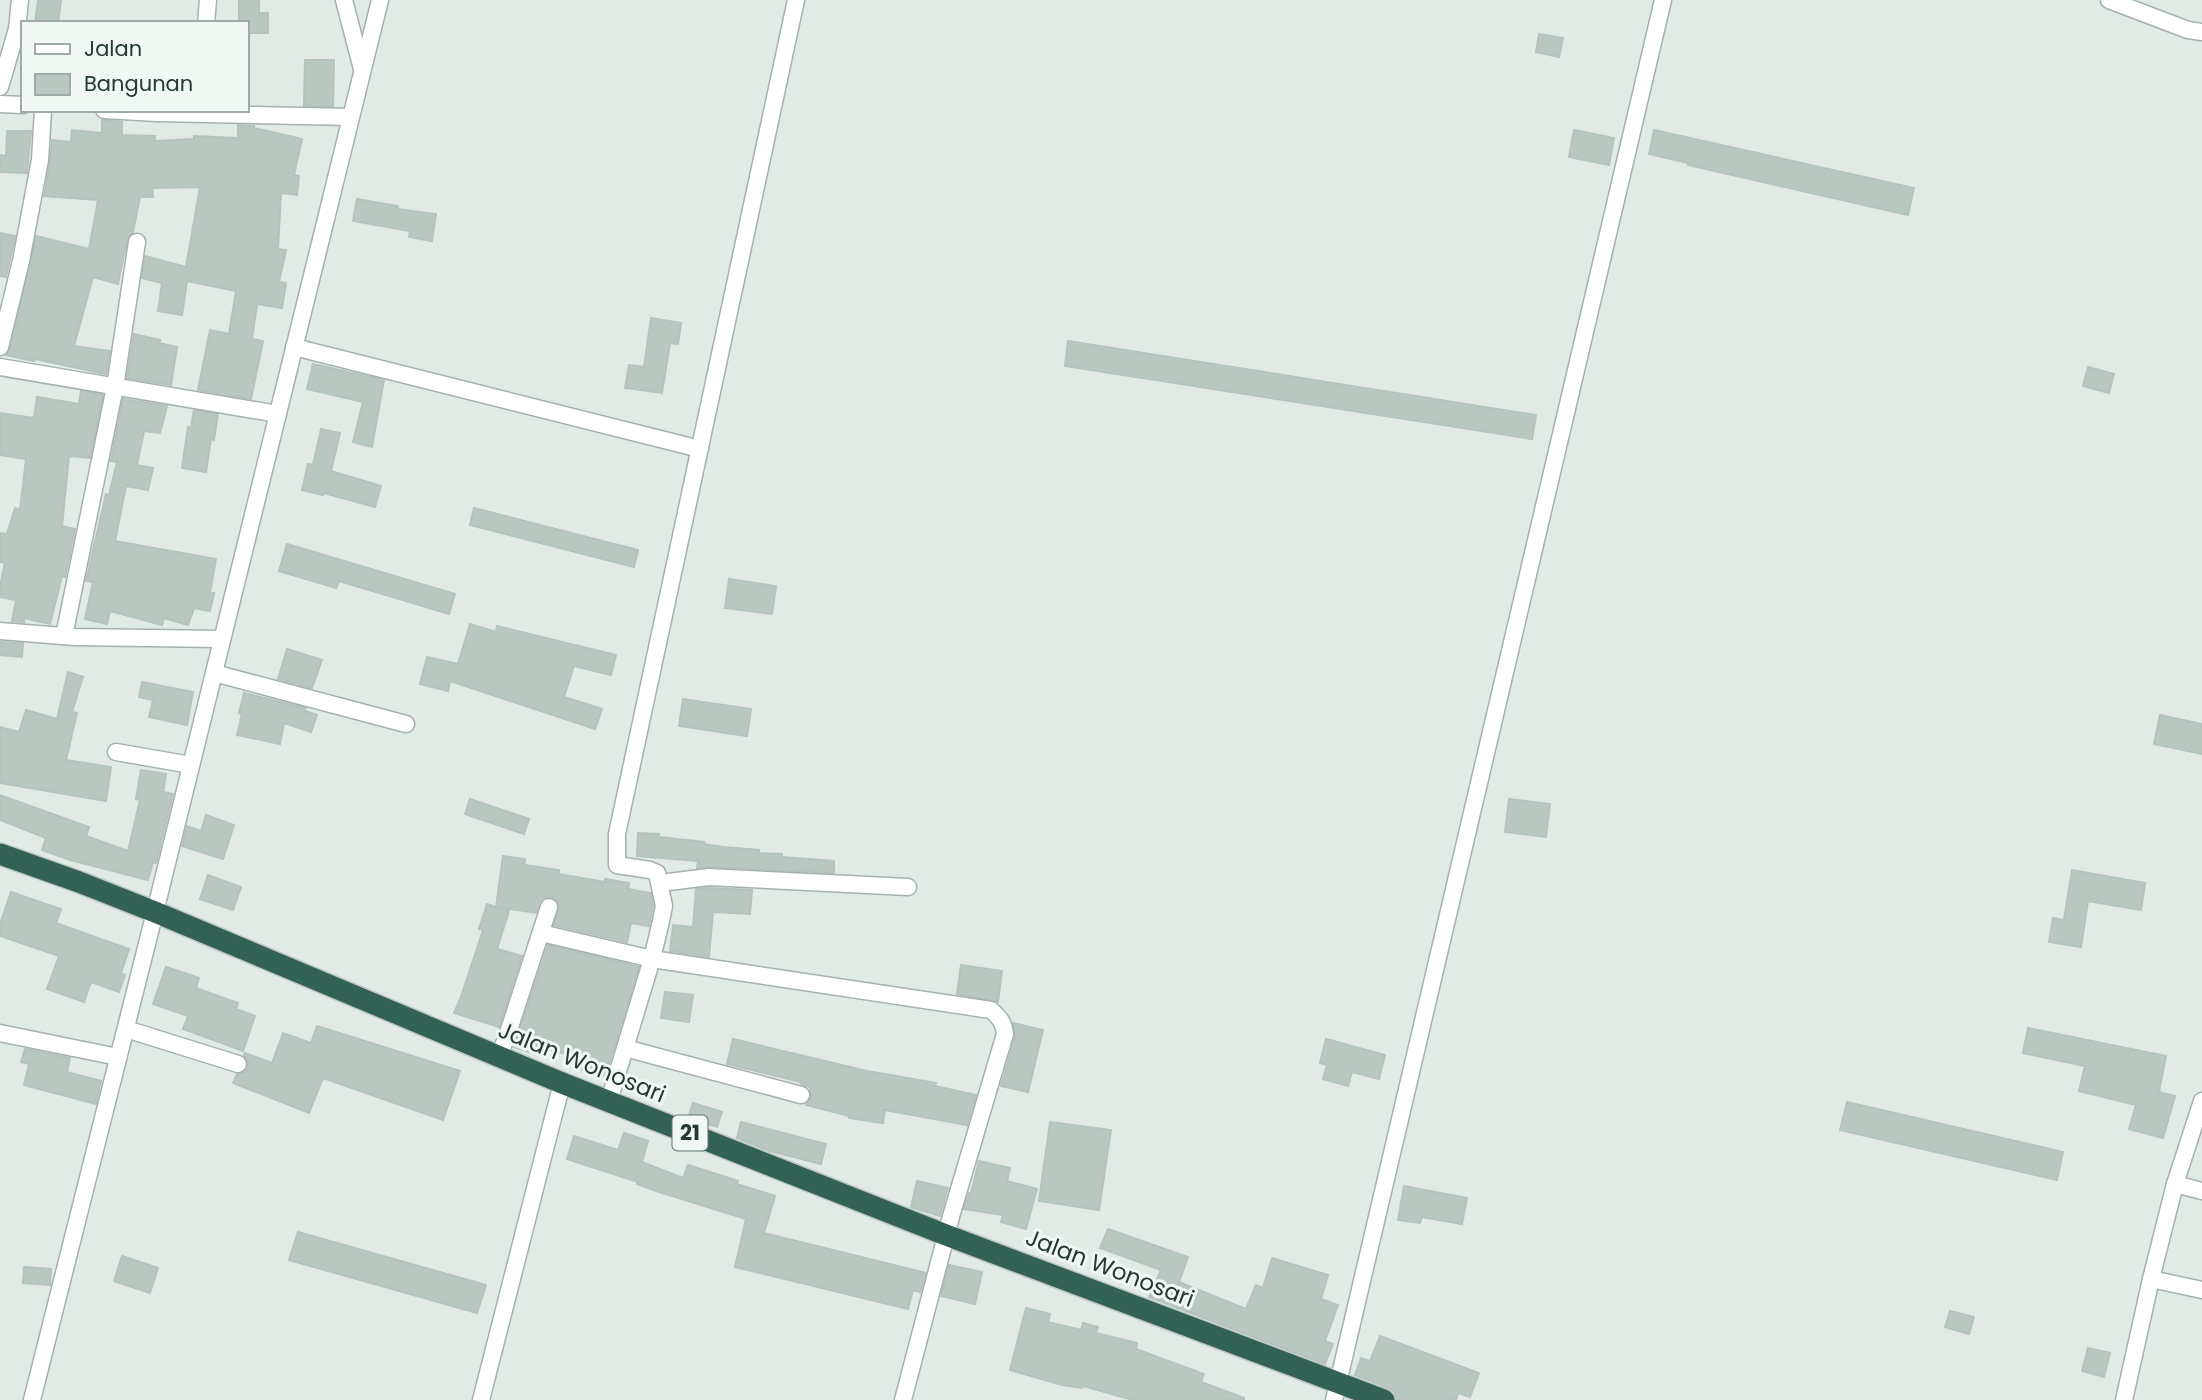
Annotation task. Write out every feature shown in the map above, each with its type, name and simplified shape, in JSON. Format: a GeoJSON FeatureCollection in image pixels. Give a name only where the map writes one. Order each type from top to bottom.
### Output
{"type":"FeatureCollection","features":[{"type":"Feature","properties":{"kind":"highway","name":"Jalan Wonosari"},"geometry":{"type":"LineString","coordinates":[[0,854],[155,912],[562,1083],[1336,1391],[1384,1400]]}},
{"type":"Feature","properties":{"kind":"street"},"geometry":{"type":"LineString","coordinates":[[0,86],[18,38],[20,0]]}},
{"type":"Feature","properties":{"kind":"street"},"geometry":{"type":"LineString","coordinates":[[206,21],[208,0]]}},
{"type":"Feature","properties":{"kind":"street"},"geometry":{"type":"LineString","coordinates":[[344,0],[362,71]]}},
{"type":"Feature","properties":{"kind":"street"},"geometry":{"type":"LineString","coordinates":[[32,1400],[380,0]]}},
{"type":"Feature","properties":{"kind":"street"},"geometry":{"type":"LineString","coordinates":[[609,1101],[652,959],[664,906],[657,873],[617,865],[617,834],[796,0]]}},
{"type":"Feature","properties":{"kind":"street"},"geometry":{"type":"LineString","coordinates":[[1336,1391],[1663,0]]}},
{"type":"Feature","properties":{"kind":"street"},"geometry":{"type":"LineString","coordinates":[[2109,0],[2188,30],[2202,32]]}},
{"type":"Feature","properties":{"kind":"street"},"geometry":{"type":"LineString","coordinates":[[0,104],[21,105]]}},
{"type":"Feature","properties":{"kind":"street"},"geometry":{"type":"LineString","coordinates":[[0,347],[21,261],[40,160],[43,112]]}},
{"type":"Feature","properties":{"kind":"street"},"geometry":{"type":"LineString","coordinates":[[139,112],[351,117]]}},
{"type":"Feature","properties":{"kind":"street"},"geometry":{"type":"LineString","coordinates":[[64,636],[115,387],[137,242]]}},
{"type":"Feature","properties":{"kind":"street"},"geometry":{"type":"LineString","coordinates":[[294,347],[699,449]]}},
{"type":"Feature","properties":{"kind":"street"},"geometry":{"type":"LineString","coordinates":[[0,367],[278,414]]}},
{"type":"Feature","properties":{"kind":"street"},"geometry":{"type":"LineString","coordinates":[[0,631],[64,636],[222,639]]}},
{"type":"Feature","properties":{"kind":"street"},"geometry":{"type":"LineString","coordinates":[[214,673],[406,724]]}},
{"type":"Feature","properties":{"kind":"street"},"geometry":{"type":"LineString","coordinates":[[116,752],[191,765]]}},
{"type":"Feature","properties":{"kind":"street"},"geometry":{"type":"LineString","coordinates":[[660,883],[709,877],[908,887]]}},
{"type":"Feature","properties":{"kind":"street"},"geometry":{"type":"LineString","coordinates":[[498,1057],[550,907]]}},
{"type":"Feature","properties":{"kind":"street"},"geometry":{"type":"LineString","coordinates":[[541,933],[652,959],[991,1010],[1000,1018],[1004,1024],[1004,1034],[946,1235],[903,1400]]}},
{"type":"Feature","properties":{"kind":"street"},"geometry":{"type":"LineString","coordinates":[[126,1028],[238,1064]]}},
{"type":"Feature","properties":{"kind":"street"},"geometry":{"type":"LineString","coordinates":[[0,1033],[118,1057]]}},
{"type":"Feature","properties":{"kind":"street"},"geometry":{"type":"LineString","coordinates":[[625,1048],[801,1095]]}},
{"type":"Feature","properties":{"kind":"street"},"geometry":{"type":"LineString","coordinates":[[481,1400],[562,1083]]}},
{"type":"Feature","properties":{"kind":"street"},"geometry":{"type":"LineString","coordinates":[[2124,1400],[2175,1184],[2202,1101]]}},
{"type":"Feature","properties":{"kind":"street"},"geometry":{"type":"LineString","coordinates":[[2175,1184],[2202,1191]]}},
{"type":"Feature","properties":{"kind":"street"},"geometry":{"type":"LineString","coordinates":[[2151,1279],[2202,1290]]}},
{"type":"Feature","properties":{"kind":"building"},"geometry":{"type":"Polygon","coordinates":[[[38,0],[61,0],[58,21],[35,21],[38,0]]]}},
{"type":"Feature","properties":{"kind":"building"},"geometry":{"type":"Polygon","coordinates":[[[239,0],[259,0],[259,13],[268,13],[268,33],[248,33],[248,21],[239,21],[239,0]]]}},
{"type":"Feature","properties":{"kind":"building"},"geometry":{"type":"Polygon","coordinates":[[[1539,34],[1563,38],[1559,57],[1536,52],[1539,34]]]}},
{"type":"Feature","properties":{"kind":"building"},"geometry":{"type":"Polygon","coordinates":[[[305,60],[334,60],[333,106],[304,106],[305,60]]]}},
{"type":"Feature","properties":{"kind":"building"},"geometry":{"type":"Polygon","coordinates":[[[102,120],[122,122],[122,135],[155,136],[155,141],[194,139],[194,136],[238,138],[238,125],[254,126],[302,139],[294,175],[299,176],[297,195],[281,193],[278,249],[286,250],[279,282],[286,283],[282,308],[257,304],[252,339],[263,341],[251,399],[198,390],[210,330],[229,334],[236,291],[187,281],[182,315],[158,311],[162,283],[142,278],[145,256],[186,267],[200,187],[152,188],[153,197],[140,197],[118,284],[93,277],[74,346],[110,351],[106,374],[6,355],[10,349],[36,236],[89,249],[98,200],[44,196],[52,140],[71,142],[72,130],[102,133],[102,120]]]}},
{"type":"Feature","properties":{"kind":"building"},"geometry":{"type":"Polygon","coordinates":[[[1574,130],[1614,138],[1609,165],[1569,157],[1574,130]]]}},
{"type":"Feature","properties":{"kind":"building"},"geometry":{"type":"Polygon","coordinates":[[[1654,130],[1914,188],[1908,215],[1649,154],[1654,130]]]}},
{"type":"Feature","properties":{"kind":"building"},"geometry":{"type":"Polygon","coordinates":[[[7,131],[31,131],[27,173],[0,172],[0,155],[6,156],[7,131]]]}},
{"type":"Feature","properties":{"kind":"building"},"geometry":{"type":"Polygon","coordinates":[[[357,199],[398,206],[397,209],[436,214],[432,241],[409,237],[410,231],[353,221],[357,199]]]}},
{"type":"Feature","properties":{"kind":"building"},"geometry":{"type":"Polygon","coordinates":[[[0,233],[15,236],[6,277],[0,276],[0,233]]]}},
{"type":"Feature","properties":{"kind":"building"},"geometry":{"type":"Polygon","coordinates":[[[651,318],[681,323],[678,344],[670,343],[662,393],[625,388],[629,365],[644,367],[651,318]]]}},
{"type":"Feature","properties":{"kind":"building"},"geometry":{"type":"Polygon","coordinates":[[[134,334],[177,347],[171,385],[127,378],[134,334]]]}},
{"type":"Feature","properties":{"kind":"building"},"geometry":{"type":"Polygon","coordinates":[[[1068,341],[1536,415],[1532,439],[1065,366],[1068,341]]]}},
{"type":"Feature","properties":{"kind":"building"},"geometry":{"type":"Polygon","coordinates":[[[313,364],[384,380],[372,447],[353,442],[363,402],[307,389],[313,364]]]}},
{"type":"Feature","properties":{"kind":"building"},"geometry":{"type":"Polygon","coordinates":[[[2088,367],[2114,374],[2109,393],[2083,386],[2088,367]]]}},
{"type":"Feature","properties":{"kind":"building"},"geometry":{"type":"Polygon","coordinates":[[[81,391],[103,395],[90,458],[69,456],[62,526],[75,529],[65,577],[62,576],[50,624],[24,618],[24,622],[12,621],[16,600],[0,597],[5,563],[0,562],[0,533],[7,534],[15,508],[20,510],[26,459],[0,455],[0,413],[34,418],[37,397],[79,404],[81,391]]]}},
{"type":"Feature","properties":{"kind":"building"},"geometry":{"type":"Polygon","coordinates":[[[123,399],[167,406],[160,433],[144,431],[137,465],[153,468],[148,490],[126,486],[115,541],[216,559],[210,611],[194,608],[188,625],[164,618],[162,625],[110,611],[107,624],[85,619],[93,582],[86,581],[106,494],[109,495],[117,462],[111,461],[123,399]]]}},
{"type":"Feature","properties":{"kind":"building"},"geometry":{"type":"Polygon","coordinates":[[[194,410],[218,414],[206,472],[182,468],[188,427],[191,428],[194,410]]]}},
{"type":"Feature","properties":{"kind":"building"},"geometry":{"type":"Polygon","coordinates":[[[321,429],[340,433],[331,471],[381,486],[375,507],[302,490],[308,464],[313,465],[321,429]]]}},
{"type":"Feature","properties":{"kind":"building"},"geometry":{"type":"Polygon","coordinates":[[[474,508],[638,550],[634,567],[470,525],[474,508]]]}},
{"type":"Feature","properties":{"kind":"building"},"geometry":{"type":"Polygon","coordinates":[[[287,544],[455,594],[449,614],[339,581],[336,588],[279,571],[287,544]]]}},
{"type":"Feature","properties":{"kind":"building"},"geometry":{"type":"Polygon","coordinates":[[[729,579],[776,586],[772,614],[725,608],[729,579]]]}},
{"type":"Feature","properties":{"kind":"building"},"geometry":{"type":"Polygon","coordinates":[[[470,624],[496,632],[497,626],[616,655],[611,675],[574,666],[564,697],[602,709],[595,729],[450,681],[448,691],[420,684],[427,657],[458,664],[470,624]]]}},
{"type":"Feature","properties":{"kind":"building"},"geometry":{"type":"Polygon","coordinates":[[[0,642],[23,643],[22,657],[0,655],[0,642]]]}},
{"type":"Feature","properties":{"kind":"building"},"geometry":{"type":"Polygon","coordinates":[[[287,649],[322,660],[312,688],[278,679],[287,649]]]}},
{"type":"Feature","properties":{"kind":"building"},"geometry":{"type":"Polygon","coordinates":[[[68,672],[83,677],[72,712],[77,713],[66,760],[111,767],[106,801],[0,783],[0,727],[19,732],[26,710],[57,719],[68,672]]]}},
{"type":"Feature","properties":{"kind":"building"},"geometry":{"type":"Polygon","coordinates":[[[142,682],[193,692],[187,725],[149,717],[153,700],[139,697],[142,682]]]}},
{"type":"Feature","properties":{"kind":"building"},"geometry":{"type":"Polygon","coordinates":[[[244,693],[306,708],[305,711],[317,715],[311,732],[284,723],[280,744],[237,735],[244,693]]]}},
{"type":"Feature","properties":{"kind":"building"},"geometry":{"type":"Polygon","coordinates":[[[683,699],[751,709],[747,736],[679,726],[683,699]]]}},
{"type":"Feature","properties":{"kind":"building"},"geometry":{"type":"Polygon","coordinates":[[[2160,715],[2202,724],[2202,754],[2154,744],[2160,715]]]}},
{"type":"Feature","properties":{"kind":"building"},"geometry":{"type":"Polygon","coordinates":[[[141,770],[166,774],[163,792],[173,794],[156,863],[153,862],[148,880],[42,850],[46,838],[0,820],[0,795],[89,827],[86,836],[128,851],[140,800],[136,799],[141,770]]]}},
{"type":"Feature","properties":{"kind":"building"},"geometry":{"type":"Polygon","coordinates":[[[470,799],[529,819],[524,834],[465,814],[470,799]]]}},
{"type":"Feature","properties":{"kind":"building"},"geometry":{"type":"Polygon","coordinates":[[[1509,799],[1550,804],[1546,837],[1505,832],[1509,799]]]}},
{"type":"Feature","properties":{"kind":"building"},"geometry":{"type":"Polygon","coordinates":[[[206,815],[234,825],[223,859],[182,846],[187,826],[201,831],[206,815]]]}},
{"type":"Feature","properties":{"kind":"building"},"geometry":{"type":"Polygon","coordinates":[[[638,833],[759,850],[759,853],[782,854],[782,857],[834,861],[834,873],[697,868],[698,861],[637,856],[638,833]]]}},
{"type":"Feature","properties":{"kind":"building"},"geometry":{"type":"Polygon","coordinates":[[[503,856],[525,859],[524,865],[559,870],[559,874],[629,883],[628,889],[651,893],[653,906],[649,926],[631,923],[627,942],[554,925],[559,906],[552,897],[542,900],[536,913],[498,907],[509,911],[497,949],[522,956],[499,1027],[454,1013],[483,930],[479,929],[487,904],[496,907],[503,856]]]}},
{"type":"Feature","properties":{"kind":"building"},"geometry":{"type":"Polygon","coordinates":[[[2072,870],[2145,883],[2141,910],[2088,901],[2081,947],[2049,942],[2053,918],[2064,920],[2072,870]]]}},
{"type":"Feature","properties":{"kind":"building"},"geometry":{"type":"Polygon","coordinates":[[[208,875],[241,887],[233,910],[200,899],[208,875]]]}},
{"type":"Feature","properties":{"kind":"building"},"geometry":{"type":"Polygon","coordinates":[[[696,889],[752,890],[750,914],[713,912],[709,957],[670,951],[673,925],[693,927],[696,889]]]}},
{"type":"Feature","properties":{"kind":"building"},"geometry":{"type":"Polygon","coordinates":[[[11,892],[61,909],[56,923],[129,949],[121,973],[125,975],[119,992],[91,982],[84,1002],[47,989],[59,956],[0,936],[0,924],[11,892]]]}},
{"type":"Feature","properties":{"kind":"building"},"geometry":{"type":"Polygon","coordinates":[[[548,945],[639,967],[605,1077],[573,1067],[576,1057],[538,1046],[536,1054],[514,1047],[548,945]]]}},
{"type":"Feature","properties":{"kind":"building"},"geometry":{"type":"Polygon","coordinates":[[[961,965],[1002,971],[998,1002],[957,994],[961,965]]]}},
{"type":"Feature","properties":{"kind":"building"},"geometry":{"type":"Polygon","coordinates":[[[166,967],[199,978],[196,988],[238,1003],[236,1009],[255,1016],[243,1051],[183,1029],[188,1016],[153,1004],[166,967]]]}},
{"type":"Feature","properties":{"kind":"building"},"geometry":{"type":"Polygon","coordinates":[[[665,992],[693,995],[689,1022],[661,1018],[665,992]]]}},
{"type":"Feature","properties":{"kind":"building"},"geometry":{"type":"Polygon","coordinates":[[[1013,1023],[1043,1030],[1028,1092],[1001,1086],[1015,1037],[1013,1023]]]}},
{"type":"Feature","properties":{"kind":"building"},"geometry":{"type":"Polygon","coordinates":[[[317,1026],[460,1071],[443,1120],[323,1078],[309,1113],[233,1083],[237,1074],[248,1068],[245,1053],[272,1063],[283,1033],[311,1043],[317,1026]]]}},
{"type":"Feature","properties":{"kind":"building"},"geometry":{"type":"Polygon","coordinates":[[[2028,1028],[2166,1056],[2159,1092],[2175,1096],[2163,1138],[2129,1129],[2136,1105],[2079,1091],[2085,1066],[2023,1053],[2028,1028]]]}},
{"type":"Feature","properties":{"kind":"building"},"geometry":{"type":"Polygon","coordinates":[[[733,1039],[867,1071],[936,1083],[935,1086],[976,1095],[967,1125],[885,1110],[883,1123],[849,1118],[806,1105],[811,1098],[810,1087],[801,1082],[727,1064],[733,1039]]]}},
{"type":"Feature","properties":{"kind":"building"},"geometry":{"type":"Polygon","coordinates":[[[1326,1039],[1385,1055],[1379,1079],[1352,1072],[1348,1086],[1323,1079],[1327,1065],[1320,1063],[1326,1039]]]}},
{"type":"Feature","properties":{"kind":"building"},"geometry":{"type":"Polygon","coordinates":[[[25,1049],[70,1058],[67,1072],[101,1081],[96,1104],[24,1085],[29,1064],[21,1062],[25,1049]]]}},
{"type":"Feature","properties":{"kind":"building"},"geometry":{"type":"Polygon","coordinates":[[[1847,1102],[2063,1152],[2057,1180],[1840,1130],[1847,1102]]]}},
{"type":"Feature","properties":{"kind":"building"},"geometry":{"type":"Polygon","coordinates":[[[693,1103],[722,1112],[717,1127],[688,1118],[693,1103]]]}},
{"type":"Feature","properties":{"kind":"building"},"geometry":{"type":"Polygon","coordinates":[[[741,1122],[826,1144],[821,1164],[770,1151],[737,1138],[741,1122]]]}},
{"type":"Feature","properties":{"kind":"building"},"geometry":{"type":"Polygon","coordinates":[[[1050,1122],[1111,1130],[1099,1210],[1039,1201],[1050,1122]]]}},
{"type":"Feature","properties":{"kind":"building"},"geometry":{"type":"Polygon","coordinates":[[[624,1133],[648,1141],[642,1162],[683,1178],[688,1165],[775,1196],[764,1233],[926,1273],[920,1292],[913,1290],[908,1309],[735,1267],[746,1219],[567,1159],[574,1136],[618,1150],[624,1133]]]}},
{"type":"Feature","properties":{"kind":"building"},"geometry":{"type":"Polygon","coordinates":[[[979,1161],[1010,1168],[1007,1181],[1037,1189],[1026,1229],[1001,1222],[1003,1215],[964,1209],[979,1161]]]}},
{"type":"Feature","properties":{"kind":"building"},"geometry":{"type":"Polygon","coordinates":[[[917,1181],[948,1188],[940,1216],[911,1207],[917,1181]]]}},
{"type":"Feature","properties":{"kind":"building"},"geometry":{"type":"Polygon","coordinates":[[[1404,1186],[1467,1198],[1462,1224],[1422,1217],[1420,1223],[1398,1220],[1404,1186]]]}},
{"type":"Feature","properties":{"kind":"building"},"geometry":{"type":"Polygon","coordinates":[[[1108,1229],[1188,1257],[1179,1282],[1246,1309],[1256,1285],[1263,1288],[1272,1258],[1328,1275],[1321,1299],[1338,1305],[1325,1341],[1333,1344],[1325,1364],[1149,1297],[1161,1270],[1100,1248],[1108,1229]]]}},
{"type":"Feature","properties":{"kind":"building"},"geometry":{"type":"Polygon","coordinates":[[[298,1232],[486,1285],[477,1313],[289,1260],[298,1232]]]}},
{"type":"Feature","properties":{"kind":"building"},"geometry":{"type":"Polygon","coordinates":[[[122,1256],[158,1268],[150,1293],[114,1281],[122,1256]]]}},
{"type":"Feature","properties":{"kind":"building"},"geometry":{"type":"Polygon","coordinates":[[[949,1265],[982,1272],[975,1304],[941,1296],[949,1265]]]}},
{"type":"Feature","properties":{"kind":"building"},"geometry":{"type":"Polygon","coordinates":[[[24,1267],[51,1269],[50,1285],[23,1283],[24,1267]]]}},
{"type":"Feature","properties":{"kind":"building"},"geometry":{"type":"Polygon","coordinates":[[[1026,1308],[1050,1314],[1048,1322],[1081,1330],[1083,1323],[1098,1327],[1096,1333],[1137,1343],[1136,1349],[1204,1374],[1201,1382],[1244,1400],[1133,1400],[1083,1386],[1062,1385],[1010,1370],[1026,1308]]]}},
{"type":"Feature","properties":{"kind":"building"},"geometry":{"type":"Polygon","coordinates":[[[1950,1311],[1974,1317],[1969,1334],[1945,1327],[1950,1311]]]}},
{"type":"Feature","properties":{"kind":"building"},"geometry":{"type":"Polygon","coordinates":[[[1380,1336],[1479,1373],[1470,1397],[1458,1393],[1456,1400],[1397,1400],[1395,1392],[1389,1388],[1355,1375],[1361,1358],[1370,1361],[1380,1336]]]}},
{"type":"Feature","properties":{"kind":"building"},"geometry":{"type":"Polygon","coordinates":[[[2088,1348],[2110,1353],[2104,1377],[2082,1371],[2088,1348]]]}}]}
